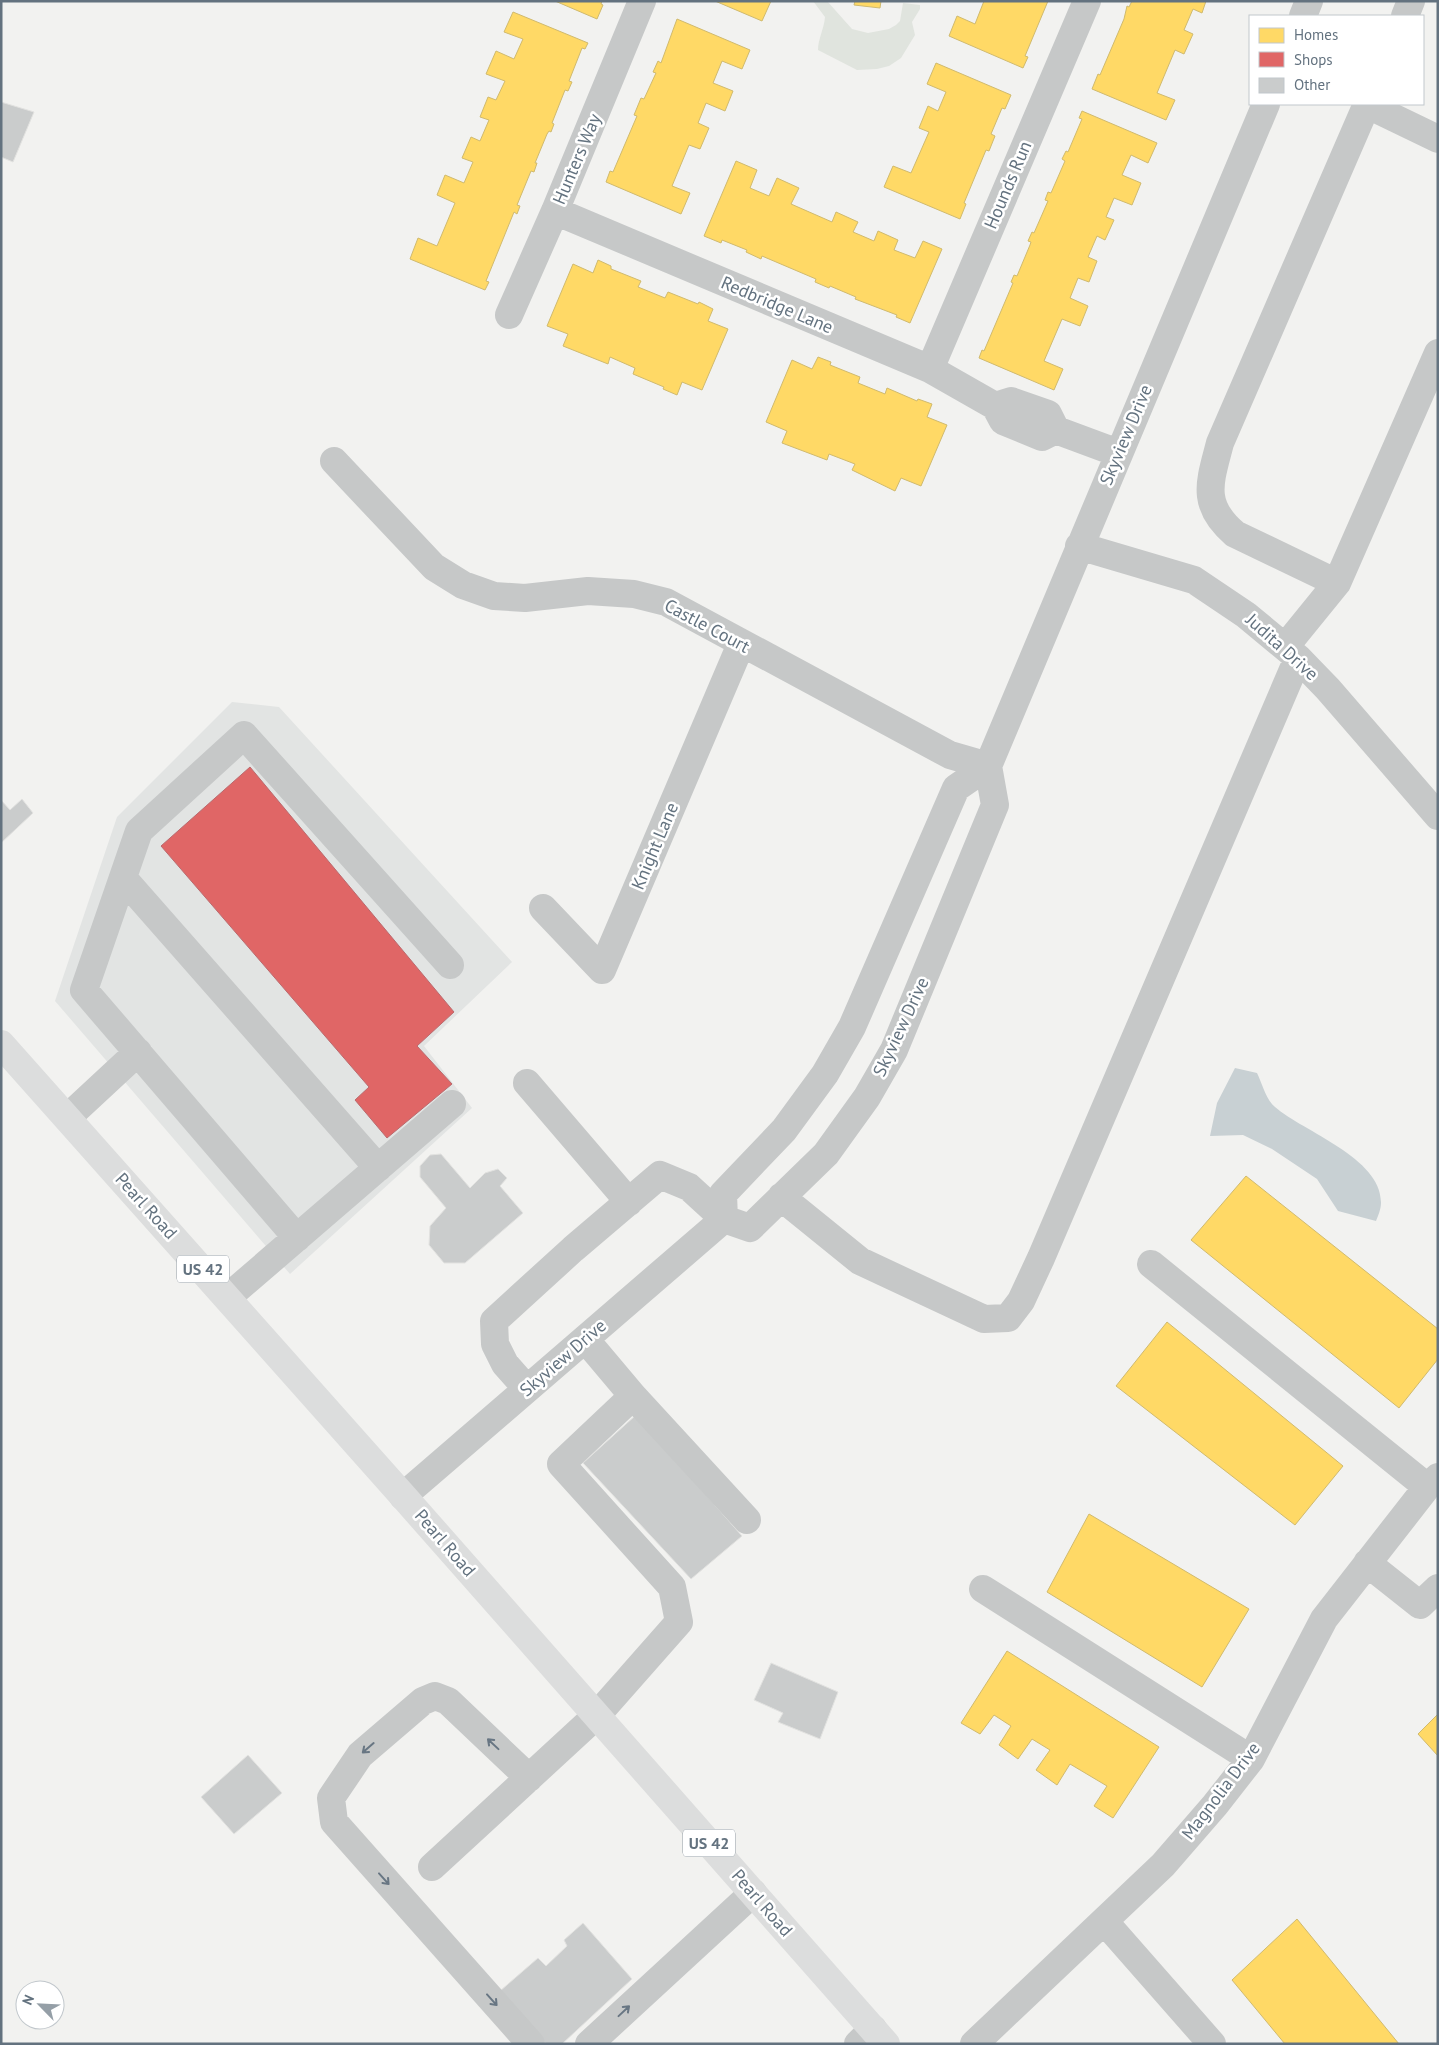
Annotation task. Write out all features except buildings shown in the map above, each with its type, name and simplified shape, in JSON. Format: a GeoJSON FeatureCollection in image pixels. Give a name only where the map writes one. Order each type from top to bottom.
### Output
{"type":"FeatureCollection","features":[{"type":"Feature","properties":{"kind":"main road","name":"Pearl Road"},"geometry":{"type":"LineString","coordinates":[[1,1044],[404,1496],[753,1893],[872,2039]]}},
{"type":"Feature","properties":{"kind":"street","name":"Hunters Way"},"geometry":{"type":"LineString","coordinates":[[509,315],[555,211],[642,1]]}},
{"type":"Feature","properties":{"kind":"street","name":"Hounds Run"},"geometry":{"type":"LineString","coordinates":[[930,369],[1087,1]]}},
{"type":"Feature","properties":{"kind":"street"},"geometry":{"type":"LineString","coordinates":[[1303,15],[1309,1]]}},
{"type":"Feature","properties":{"kind":"street"},"geometry":{"type":"LineString","coordinates":[[1405,15],[1411,1]]}},
{"type":"Feature","properties":{"kind":"street","name":"Skyview Drive"},"geometry":{"type":"LineString","coordinates":[[404,1496],[724,1220],[750,1228],[826,1154],[867,1097],[894,1050],[995,805],[988,766],[1266,105]]}},
{"type":"Feature","properties":{"kind":"street"},"geometry":{"type":"LineString","coordinates":[[1337,583],[1235,534],[1221,522],[1212,507],[1211,478],[1220,443],[1367,105]]}},
{"type":"Feature","properties":{"kind":"street"},"geometry":{"type":"LineString","coordinates":[[1373,105],[1380,111],[1438,139]]}},
{"type":"Feature","properties":{"kind":"street","name":"Redbridge Lane"},"geometry":{"type":"LineString","coordinates":[[555,211],[930,369],[995,406],[1003,421],[1042,436],[1056,430],[1118,453]]}},
{"type":"Feature","properties":{"kind":"street"},"geometry":{"type":"LineString","coordinates":[[781,1197],[860,1261],[984,1318],[1008,1318],[1021,1301],[1041,1258],[1291,652],[1337,583],[1438,353]]}},
{"type":"Feature","properties":{"kind":"street","name":"Castle Court"},"geometry":{"type":"LineString","coordinates":[[334,461],[434,567],[463,586],[494,596],[525,598],[588,591],[634,594],[666,602],[950,756],[988,766]]}},
{"type":"Feature","properties":{"kind":"street","name":"Judita Drive"},"geometry":{"type":"LineString","coordinates":[[1079,546],[1194,580],[1246,615],[1291,652],[1328,689],[1438,816]]}},
{"type":"Feature","properties":{"kind":"street","name":"Knight Lane"},"geometry":{"type":"LineString","coordinates":[[543,908],[602,970],[741,644]]}},
{"type":"Feature","properties":{"kind":"street"},"geometry":{"type":"LineString","coordinates":[[297,1238],[84,990],[139,831],[244,735],[450,965]]}},
{"type":"Feature","properties":{"kind":"street"},"geometry":{"type":"LineString","coordinates":[[724,1220],[723,1194],[784,1130],[825,1074],[852,1027],[956,788],[988,766]]}},
{"type":"Feature","properties":{"kind":"street"},"geometry":{"type":"LineString","coordinates":[[123,878],[378,1168]]}},
{"type":"Feature","properties":{"kind":"street"},"geometry":{"type":"LineString","coordinates":[[68,1117],[138,1052]]}},
{"type":"Feature","properties":{"kind":"street"},"geometry":{"type":"LineString","coordinates":[[527,1083],[629,1202]]}},
{"type":"Feature","properties":{"kind":"street"},"geometry":{"type":"LineString","coordinates":[[228,1298],[452,1104]]}},
{"type":"Feature","properties":{"kind":"street"},"geometry":{"type":"LineString","coordinates":[[527,1389],[505,1364],[495,1344],[494,1321],[573,1249],[660,1175],[689,1187],[724,1220]]}},
{"type":"Feature","properties":{"kind":"street"},"geometry":{"type":"LineString","coordinates":[[1151,1264],[1432,1482]]}},
{"type":"Feature","properties":{"kind":"street"},"geometry":{"type":"LineString","coordinates":[[585,1339],[633,1396],[748,1520]]}},
{"type":"Feature","properties":{"kind":"street"},"geometry":{"type":"LineString","coordinates":[[432,1867],[597,1715],[679,1622],[672,1587],[561,1464],[633,1396]]}},
{"type":"Feature","properties":{"kind":"street","name":"Magnolia Drive"},"geometry":{"type":"LineString","coordinates":[[974,2044],[1163,1865],[1214,1805],[1251,1759],[1324,1619],[1432,1482]]}},
{"type":"Feature","properties":{"kind":"street"},"geometry":{"type":"LineString","coordinates":[[1366,1564],[1420,1604],[1438,1588]]}},
{"type":"Feature","properties":{"kind":"street"},"geometry":{"type":"LineString","coordinates":[[983,1589],[1251,1759]]}},
{"type":"Feature","properties":{"kind":"street"},"geometry":{"type":"LineString","coordinates":[[529,1778],[448,1701],[436,1696],[422,1700],[360,1755],[331,1798],[334,1822],[530,2044]]}},
{"type":"Feature","properties":{"kind":"street"},"geometry":{"type":"LineString","coordinates":[[588,2044],[753,1893]]}},
{"type":"Feature","properties":{"kind":"street"},"geometry":{"type":"LineString","coordinates":[[1104,1921],[1212,2044]]}},
{"type":"Feature","properties":{"kind":"shaded area"},"geometry":{"type":"Polygon","coordinates":[[[813,1],[827,1],[852,29],[868,33],[889,29],[896,25],[900,21],[903,3],[920,5],[920,9],[912,22],[915,35],[901,58],[889,66],[857,70],[818,50],[825,17],[813,1]]]}},
{"type":"Feature","properties":{"kind":"shaded area"},"geometry":{"type":"Polygon","coordinates":[[[232,702],[279,707],[512,962],[424,1046],[472,1108],[290,1274],[55,1001],[117,817],[232,702]]]}},
{"type":"Feature","properties":{"kind":"shaded area"},"geometry":{"type":"Polygon","coordinates":[[[1235,1068],[1257,1073],[1267,1096],[1275,1107],[1356,1159],[1369,1173],[1378,1187],[1381,1203],[1376,1221],[1338,1211],[1317,1179],[1272,1149],[1243,1135],[1210,1136],[1217,1103],[1235,1068]]]}}]}
